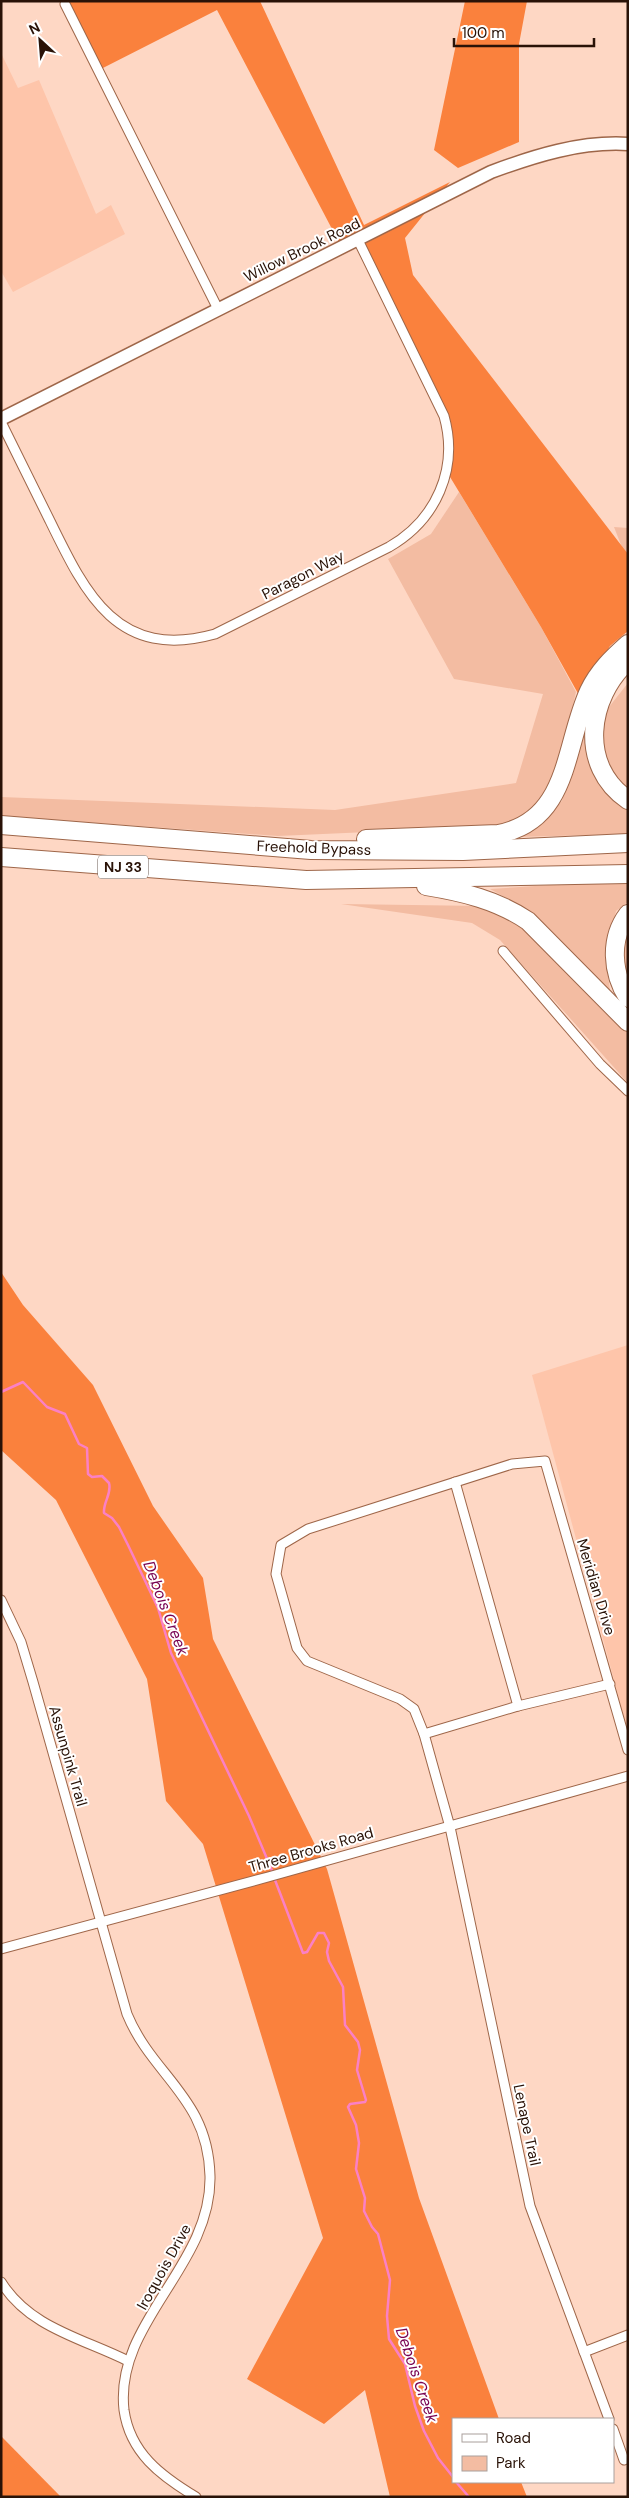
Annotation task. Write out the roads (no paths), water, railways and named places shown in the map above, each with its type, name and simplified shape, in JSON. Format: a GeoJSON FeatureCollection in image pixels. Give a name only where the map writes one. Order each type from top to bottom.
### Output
{"type":"FeatureCollection","features":[{"type":"Feature","properties":{"kind":"highway"},"geometry":{"type":"LineString","coordinates":[[215,844],[487,835],[518,829],[539,815],[553,798],[590,689],[605,666],[628,644]]}},
{"type":"Feature","properties":{"kind":"highway"},"geometry":{"type":"LineString","coordinates":[[628,661],[616,674],[601,696],[594,719],[593,730],[596,752],[604,774],[628,800]]}},
{"type":"Feature","properties":{"kind":"highway","name":"Freehold Bypass"},"geometry":{"type":"LineString","coordinates":[[1,826],[311,850],[511,850],[628,843]]}},
{"type":"Feature","properties":{"kind":"highway","name":"Freehold Bypass"},"geometry":{"type":"LineString","coordinates":[[1,857],[306,880],[628,874]]}},
{"type":"Feature","properties":{"kind":"highway"},"geometry":{"type":"LineString","coordinates":[[384,880],[435,888],[488,900],[513,911],[542,932],[628,1022]]}},
{"type":"Feature","properties":{"kind":"highway"},"geometry":{"type":"LineString","coordinates":[[628,914],[616,939],[614,959],[617,977],[628,998]]}},
{"type":"Feature","properties":{"kind":"street"},"geometry":{"type":"LineString","coordinates":[[64,4],[218,309]]}},
{"type":"Feature","properties":{"kind":"street","name":"Willow Brook Road"},"geometry":{"type":"LineString","coordinates":[[1,421],[218,309],[478,179],[513,164],[579,148],[628,144]]}},
{"type":"Feature","properties":{"kind":"street","name":"Paragon Way"},"geometry":{"type":"LineString","coordinates":[[1,421],[70,562],[91,597],[114,619],[126,627],[151,637],[183,640],[214,634],[388,547],[415,528],[434,504],[447,472],[448,434],[444,416],[358,240]]}},
{"type":"Feature","properties":{"kind":"street"},"geometry":{"type":"LineString","coordinates":[[503,951],[600,1064],[628,1092]]}},
{"type":"Feature","properties":{"kind":"street","name":"Lenape Trail"},"geometry":{"type":"LineString","coordinates":[[545,1461],[512,1464],[308,1529],[281,1545],[276,1574],[297,1648],[306,1660],[400,1699],[414,1709],[424,1734],[450,1827],[530,2206],[609,2418]]}},
{"type":"Feature","properties":{"kind":"street","name":"Meridian Drive"},"geometry":{"type":"LineString","coordinates":[[545,1461],[628,1750]]}},
{"type":"Feature","properties":{"kind":"street"},"geometry":{"type":"LineString","coordinates":[[455,1482],[518,1706]]}},
{"type":"Feature","properties":{"kind":"street","name":"Assunpink Trail"},"geometry":{"type":"LineString","coordinates":[[1,1600],[21,1642],[34,1682],[101,1922]]}},
{"type":"Feature","properties":{"kind":"street"},"geometry":{"type":"LineString","coordinates":[[424,1734],[518,1706],[610,1684]]}},
{"type":"Feature","properties":{"kind":"street","name":"Three Brooks Road"},"geometry":{"type":"LineString","coordinates":[[1,1949],[450,1827],[628,1776]]}},
{"type":"Feature","properties":{"kind":"street","name":"Iroquois Drive"},"geometry":{"type":"LineString","coordinates":[[101,1922],[133,2029],[194,2112],[204,2139],[210,2174],[208,2200],[198,2237],[137,2340],[128,2361],[124,2403],[127,2422],[134,2440],[157,2472],[196,2497]]}},
{"type":"Feature","properties":{"kind":"street"},"geometry":{"type":"LineString","coordinates":[[1,2282],[16,2302],[54,2330],[128,2361]]}},
{"type":"Feature","properties":{"kind":"street"},"geometry":{"type":"LineString","coordinates":[[584,2352],[628,2335]]}},
{"type":"Feature","properties":{"kind":"street"},"geometry":{"type":"LineString","coordinates":[[614,2432],[624,2460]]}},
{"type":"Feature","properties":{"kind":"waterway","name":"Debois Creek"},"geometry":{"type":"LineString","coordinates":[[1,1392],[23,1382],[47,1407],[65,1414],[79,1444],[87,1448],[88,1474],[92,1477],[102,1476],[109,1483],[110,1487],[104,1513],[112,1518],[119,1527],[158,1608],[171,1653],[249,1816],[273,1873]]}},
{"type":"Feature","properties":{"kind":"waterway","name":"Debois Creek"},"geometry":{"type":"LineString","coordinates":[[275,1880],[303,1953],[307,1952],[318,1933],[324,1933],[329,1943],[327,1952],[329,1961],[343,1987],[345,2025],[358,2042],[360,2050],[357,2070],[366,2100],[365,2102],[350,2104],[348,2107],[356,2125],[359,2143],[356,2169],[365,2198],[364,2211],[378,2234],[390,2280],[387,2316],[389,2339],[405,2364],[415,2406],[424,2431],[438,2458],[452,2476]]}},
{"type":"Feature","properties":{"kind":"waterway","name":"Debois Creek"},"geometry":{"type":"LineString","coordinates":[[457,2483],[469,2497]]}}]}
